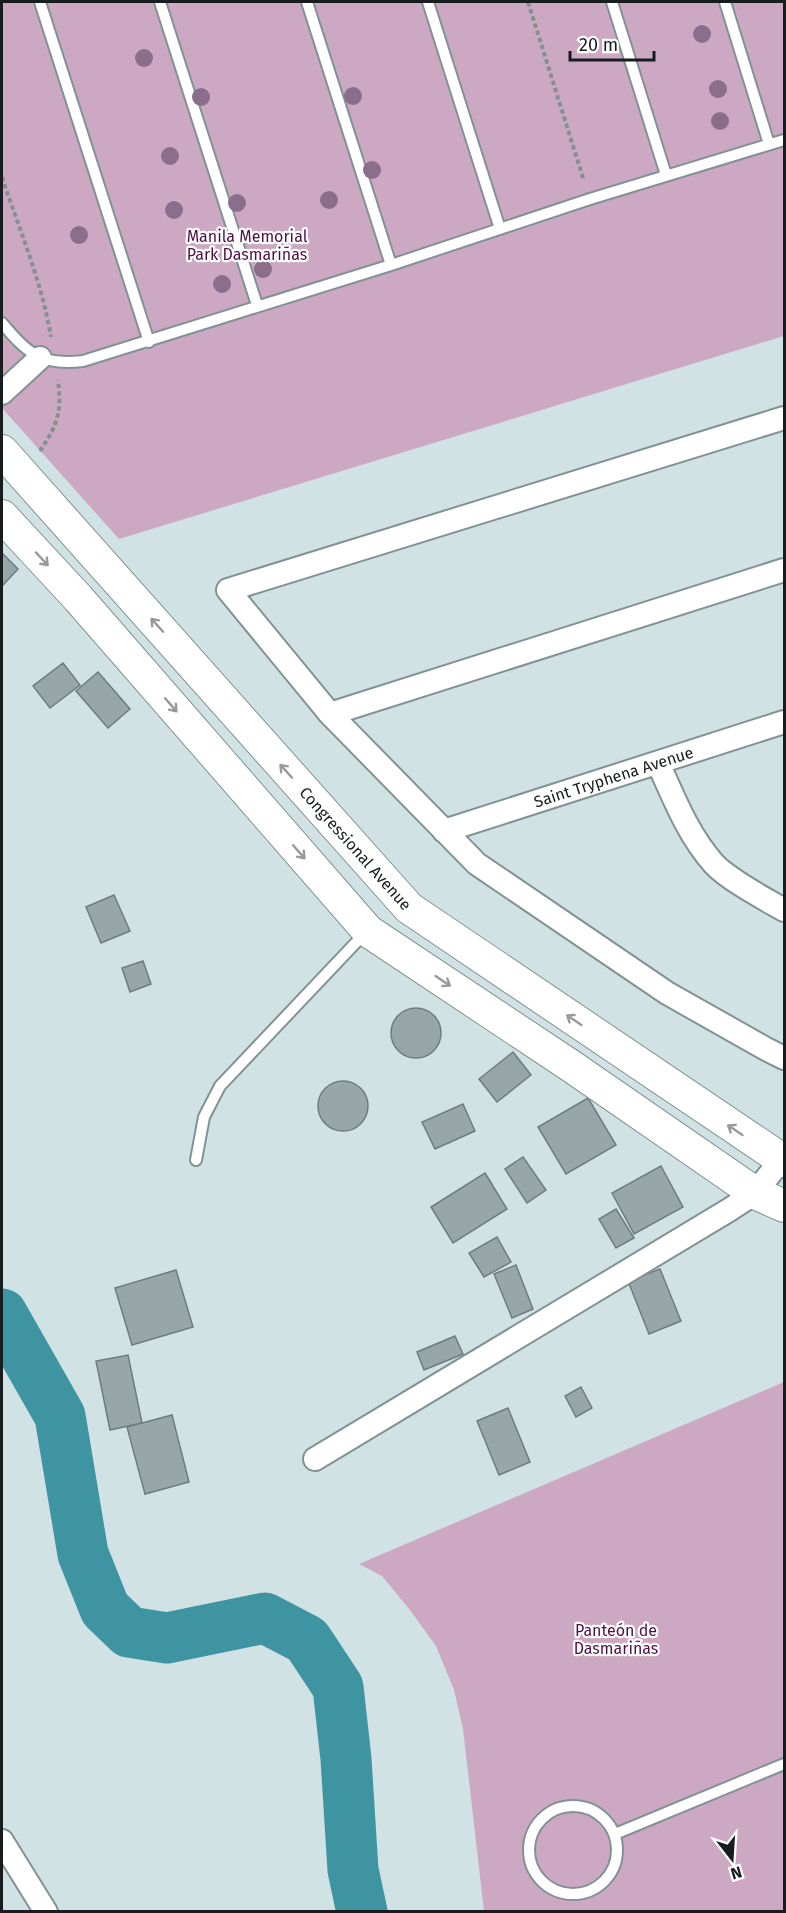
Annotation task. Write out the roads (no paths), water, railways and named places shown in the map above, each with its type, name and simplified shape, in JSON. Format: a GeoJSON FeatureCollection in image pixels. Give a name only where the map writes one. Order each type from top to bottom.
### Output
{"type":"FeatureCollection","features":[{"type":"Feature","properties":{"kind":"main road","name":"Congressional Avenue"},"geometry":{"type":"LineString","coordinates":[[10,460],[409,908],[783,1161]]}},
{"type":"Feature","properties":{"kind":"main road"},"geometry":{"type":"LineString","coordinates":[[2,516],[78,598],[368,931],[571,1066],[755,1193],[784,1206]]}},
{"type":"Feature","properties":{"kind":"street"},"geometry":{"type":"LineString","coordinates":[[2,393],[48,361]]}},
{"type":"Feature","properties":{"kind":"street"},"geometry":{"type":"LineString","coordinates":[[784,418],[228,590],[330,714],[477,864],[667,993],[784,1058]]}},
{"type":"Feature","properties":{"kind":"street"},"geometry":{"type":"LineString","coordinates":[[330,714],[784,570]]}},
{"type":"Feature","properties":{"kind":"street","name":"Saint Tryphena Avenue"},"geometry":{"type":"LineString","coordinates":[[444,831],[784,722]]}},
{"type":"Feature","properties":{"kind":"street"},"geometry":{"type":"LineString","coordinates":[[658,763],[686,825],[715,866],[757,896],[784,910]]}},
{"type":"Feature","properties":{"kind":"street"},"geometry":{"type":"LineString","coordinates":[[315,1458],[729,1210],[755,1193],[783,1161]]}},
{"type":"Feature","properties":{"kind":"street"},"geometry":{"type":"LineString","coordinates":[[4,1851],[46,1911]]}},
{"type":"Feature","properties":{"kind":"lane"},"geometry":{"type":"LineString","coordinates":[[40,2],[149,342]]}},
{"type":"Feature","properties":{"kind":"lane"},"geometry":{"type":"LineString","coordinates":[[160,2],[257,305]]}},
{"type":"Feature","properties":{"kind":"lane"},"geometry":{"type":"LineString","coordinates":[[307,2],[391,265]]}},
{"type":"Feature","properties":{"kind":"lane"},"geometry":{"type":"LineString","coordinates":[[428,2],[500,229]]}},
{"type":"Feature","properties":{"kind":"lane"},"geometry":{"type":"LineString","coordinates":[[612,2],[666,175]]}},
{"type":"Feature","properties":{"kind":"lane"},"geometry":{"type":"LineString","coordinates":[[725,2],[769,144]]}},
{"type":"Feature","properties":{"kind":"lane"},"geometry":{"type":"LineString","coordinates":[[2,323],[22,346],[48,361],[83,361],[391,265],[666,175],[784,140]]}},
{"type":"Feature","properties":{"kind":"lane"},"geometry":{"type":"LineString","coordinates":[[196,1160],[204,1117],[220,1086],[368,931]]}},
{"type":"Feature","properties":{"kind":"lane"},"geometry":{"type":"LineString","coordinates":[[615,1834],[784,1764]]}},
{"type":"Feature","properties":{"kind":"lane"},"geometry":{"type":"LineString","coordinates":[[570,1806],[584,1807],[597,1812],[608,1822],[615,1834],[618,1849],[616,1864],[609,1878],[597,1888],[583,1894],[567,1894],[552,1890],[540,1880],[532,1868],[528,1854],[535,1827],[544,1816],[557,1809],[570,1806]]}},
{"type":"Feature","properties":{"kind":"waterway"},"geometry":{"type":"LineString","coordinates":[[2,1314],[60,1416],[83,1554],[105,1609],[129,1632],[167,1638],[265,1618],[307,1640],[338,1687],[346,1759],[353,1870],[362,1912]]}},
{"type":"Feature","properties":{"kind":"park label","name":"Manila Memorial Park Dasmariñas"},"geometry":{"type":"Point","coordinates":[247,245]}},
{"type":"Feature","properties":{"kind":"park label","name":"Panteón de Dasmariñas"},"geometry":{"type":"Point","coordinates":[616,1639]}}]}
